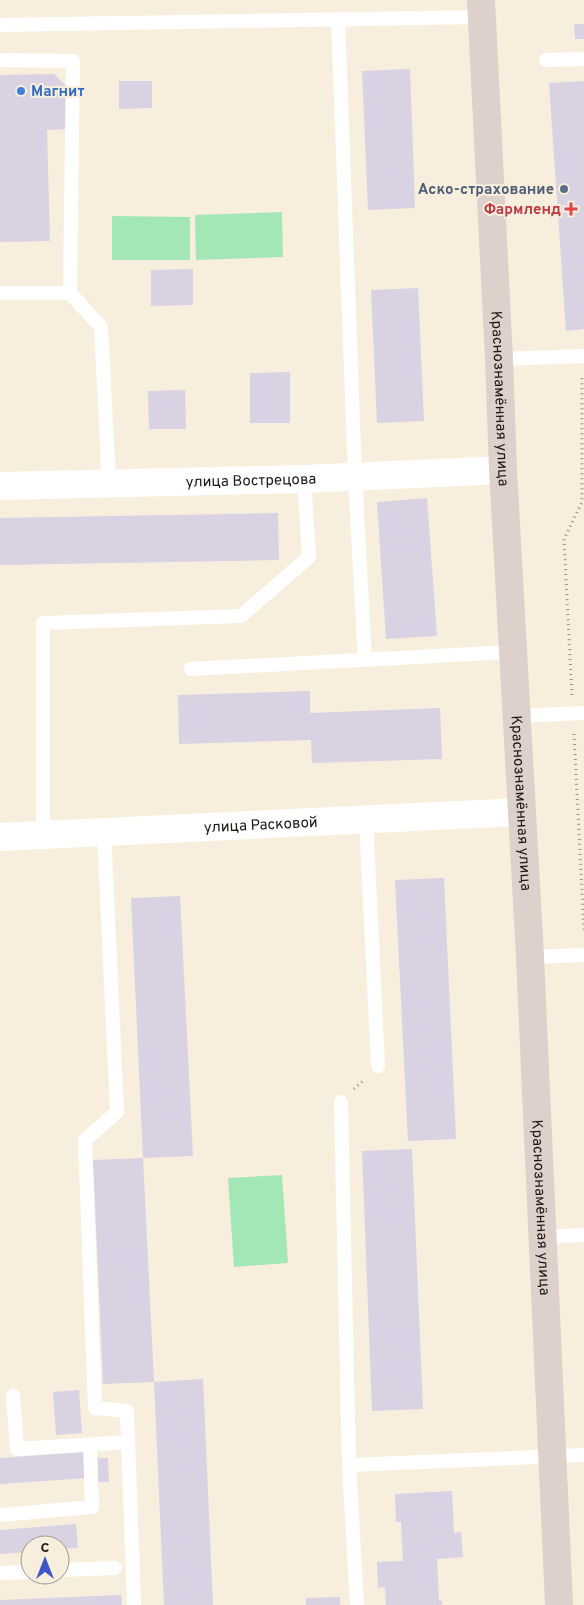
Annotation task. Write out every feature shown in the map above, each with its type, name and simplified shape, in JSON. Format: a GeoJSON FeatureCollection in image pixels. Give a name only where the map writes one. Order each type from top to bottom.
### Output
{"type":"FeatureCollection","features":[{"type":"Feature","properties":{"kind":"street","name":"Краснознамённая улица"},"geometry":{"type":"LineString","coordinates":[[482,9],[499,358],[502,470],[530,957],[559,1605]]}},
{"type":"Feature","properties":{"kind":"street","name":"улица Вострецова"},"geometry":{"type":"LineString","coordinates":[[0,486],[304,479],[502,470]]}},
{"type":"Feature","properties":{"kind":"street","name":"улица Расковой"},"geometry":{"type":"LineString","coordinates":[[0,837],[521,812]]}},
{"type":"Feature","properties":{"kind":"lane"},"geometry":{"type":"LineString","coordinates":[[0,25],[338,19],[482,9]]}},
{"type":"Feature","properties":{"kind":"lane"},"geometry":{"type":"LineString","coordinates":[[338,19],[355,477],[365,660]]}},
{"type":"Feature","properties":{"kind":"lane"},"geometry":{"type":"LineString","coordinates":[[546,60],[584,59]]}},
{"type":"Feature","properties":{"kind":"lane"},"geometry":{"type":"LineString","coordinates":[[0,60],[73,61],[70,293],[102,327],[109,484]]}},
{"type":"Feature","properties":{"kind":"lane"},"geometry":{"type":"LineString","coordinates":[[0,293],[70,293]]}},
{"type":"Feature","properties":{"kind":"lane"},"geometry":{"type":"LineString","coordinates":[[499,358],[583,356]]}},
{"type":"Feature","properties":{"kind":"lane"},"geometry":{"type":"LineString","coordinates":[[42,835],[42,623],[241,616],[309,557],[304,479]]}},
{"type":"Feature","properties":{"kind":"lane"},"geometry":{"type":"LineString","coordinates":[[191,669],[512,652]]}},
{"type":"Feature","properties":{"kind":"lane"},"geometry":{"type":"LineString","coordinates":[[516,716],[578,713]]}},
{"type":"Feature","properties":{"kind":"lane"},"geometry":{"type":"LineString","coordinates":[[366,819],[378,1066]]}},
{"type":"Feature","properties":{"kind":"lane"},"geometry":{"type":"LineString","coordinates":[[104,832],[117,1112],[84,1140],[95,1408],[127,1411],[134,1605]]}},
{"type":"Feature","properties":{"kind":"lane"},"geometry":{"type":"LineString","coordinates":[[530,957],[584,955]]}},
{"type":"Feature","properties":{"kind":"lane"},"geometry":{"type":"LineString","coordinates":[[341,1102],[349,1465],[357,1605]]}},
{"type":"Feature","properties":{"kind":"lane"},"geometry":{"type":"LineString","coordinates":[[542,1237],[584,1235]]}},
{"type":"Feature","properties":{"kind":"lane"},"geometry":{"type":"LineString","coordinates":[[13,1396],[16,1449],[128,1442]]}},
{"type":"Feature","properties":{"kind":"lane"},"geometry":{"type":"LineString","coordinates":[[0,1515],[92,1507],[90,1444]]}},
{"type":"Feature","properties":{"kind":"lane"},"geometry":{"type":"LineString","coordinates":[[349,1465],[584,1455]]}},
{"type":"Feature","properties":{"kind":"lane"},"geometry":{"type":"LineString","coordinates":[[70,1570],[115,1568]]}},
{"type":"Feature","properties":{"kind":"lane"},"geometry":{"type":"LineString","coordinates":[[0,1573],[20,1572]]}},
{"type":"Feature","properties":{"kind":"path"},"geometry":{"type":"LineString","coordinates":[[583,356],[582,502],[564,539],[578,713],[584,930]]}},
{"type":"Feature","properties":{"kind":"path"},"geometry":{"type":"LineString","coordinates":[[341,1102],[378,1066]]}},
{"type":"Feature","properties":{"kind":"green space"},"geometry":{"type":"Polygon","coordinates":[[[282,212],[283,257],[196,260],[195,215],[282,212]]]}},
{"type":"Feature","properties":{"kind":"green space"},"geometry":{"type":"Polygon","coordinates":[[[112,216],[190,217],[190,260],[112,260],[112,216]]]}},
{"type":"Feature","properties":{"kind":"green space"},"geometry":{"type":"Polygon","coordinates":[[[282,1175],[288,1263],[234,1267],[228,1178],[282,1175]]]}},
{"type":"Feature","properties":{"kind":"building"},"geometry":{"type":"Polygon","coordinates":[[[574,24],[584,24],[584,39],[575,39],[574,24]]]}},
{"type":"Feature","properties":{"kind":"building"},"geometry":{"type":"Polygon","coordinates":[[[410,69],[415,208],[368,210],[362,71],[410,69]]]}},
{"type":"Feature","properties":{"kind":"building"},"geometry":{"type":"Polygon","coordinates":[[[54,74],[66,86],[68,129],[47,130],[50,241],[0,242],[0,75],[54,74]]]}},
{"type":"Feature","properties":{"kind":"building"},"geometry":{"type":"Polygon","coordinates":[[[119,81],[152,81],[152,108],[119,109],[119,81]]]}},
{"type":"Feature","properties":{"kind":"building"},"geometry":{"type":"Polygon","coordinates":[[[584,81],[584,329],[566,331],[549,83],[584,81]]]}},
{"type":"Feature","properties":{"kind":"building"},"geometry":{"type":"Polygon","coordinates":[[[193,269],[193,305],[151,306],[151,270],[193,269]]]}},
{"type":"Feature","properties":{"kind":"building"},"geometry":{"type":"Polygon","coordinates":[[[418,288],[424,421],[377,423],[371,290],[418,288]]]}},
{"type":"Feature","properties":{"kind":"building"},"geometry":{"type":"Polygon","coordinates":[[[290,372],[290,423],[250,423],[250,373],[290,372]]]}},
{"type":"Feature","properties":{"kind":"building"},"geometry":{"type":"Polygon","coordinates":[[[185,390],[186,429],[149,429],[148,391],[185,390]]]}},
{"type":"Feature","properties":{"kind":"building"},"geometry":{"type":"Polygon","coordinates":[[[427,498],[437,636],[386,639],[377,502],[427,498]]]}},
{"type":"Feature","properties":{"kind":"building"},"geometry":{"type":"Polygon","coordinates":[[[278,513],[279,560],[0,565],[0,518],[278,513]]]}},
{"type":"Feature","properties":{"kind":"building"},"geometry":{"type":"Polygon","coordinates":[[[310,691],[310,713],[440,708],[442,759],[312,763],[311,740],[179,744],[178,695],[310,691]]]}},
{"type":"Feature","properties":{"kind":"building"},"geometry":{"type":"Polygon","coordinates":[[[444,878],[456,1139],[408,1141],[395,880],[444,878]]]}},
{"type":"Feature","properties":{"kind":"building"},"geometry":{"type":"Polygon","coordinates":[[[180,896],[193,1156],[143,1158],[131,898],[180,896]]]}},
{"type":"Feature","properties":{"kind":"building"},"geometry":{"type":"Polygon","coordinates":[[[412,1149],[423,1409],[372,1411],[362,1151],[412,1149]]]}},
{"type":"Feature","properties":{"kind":"building"},"geometry":{"type":"Polygon","coordinates":[[[143,1158],[154,1382],[103,1384],[93,1160],[143,1158]]]}},
{"type":"Feature","properties":{"kind":"building"},"geometry":{"type":"Polygon","coordinates":[[[203,1379],[213,1605],[164,1605],[154,1382],[203,1379]]]}},
{"type":"Feature","properties":{"kind":"building"},"geometry":{"type":"Polygon","coordinates":[[[79,1390],[82,1433],[56,1435],[53,1392],[79,1390]]]}},
{"type":"Feature","properties":{"kind":"building"},"geometry":{"type":"Polygon","coordinates":[[[85,1452],[87,1478],[0,1484],[0,1458],[85,1452]]]}},
{"type":"Feature","properties":{"kind":"building"},"geometry":{"type":"Polygon","coordinates":[[[95,1458],[108,1458],[109,1482],[96,1482],[95,1458]]]}},
{"type":"Feature","properties":{"kind":"building"},"geometry":{"type":"Polygon","coordinates":[[[452,1491],[454,1533],[461,1532],[463,1557],[437,1559],[439,1601],[442,1601],[442,1605],[386,1605],[385,1587],[378,1588],[377,1562],[403,1561],[401,1522],[396,1522],[395,1494],[452,1491]]]}},
{"type":"Feature","properties":{"kind":"building"},"geometry":{"type":"Polygon","coordinates":[[[76,1524],[78,1548],[70,1548],[70,1535],[20,1535],[20,1553],[0,1554],[0,1530],[76,1524]]]}},
{"type":"Feature","properties":{"kind":"building"},"geometry":{"type":"Polygon","coordinates":[[[121,1595],[122,1605],[0,1605],[0,1600],[121,1595]]]}},
{"type":"Feature","properties":{"kind":"building"},"geometry":{"type":"Polygon","coordinates":[[[340,1597],[340,1605],[306,1605],[306,1598],[340,1597]]]}},
{"type":"Feature","properties":{"kind":"place","name":"Магнит"},"geometry":{"type":"Point","coordinates":[21,91]}},
{"type":"Feature","properties":{"kind":"place","name":"Аско-страхование"},"geometry":{"type":"Point","coordinates":[564,189]}},
{"type":"Feature","properties":{"kind":"place","name":"Фармленд"},"geometry":{"type":"Point","coordinates":[571,209]}}]}
